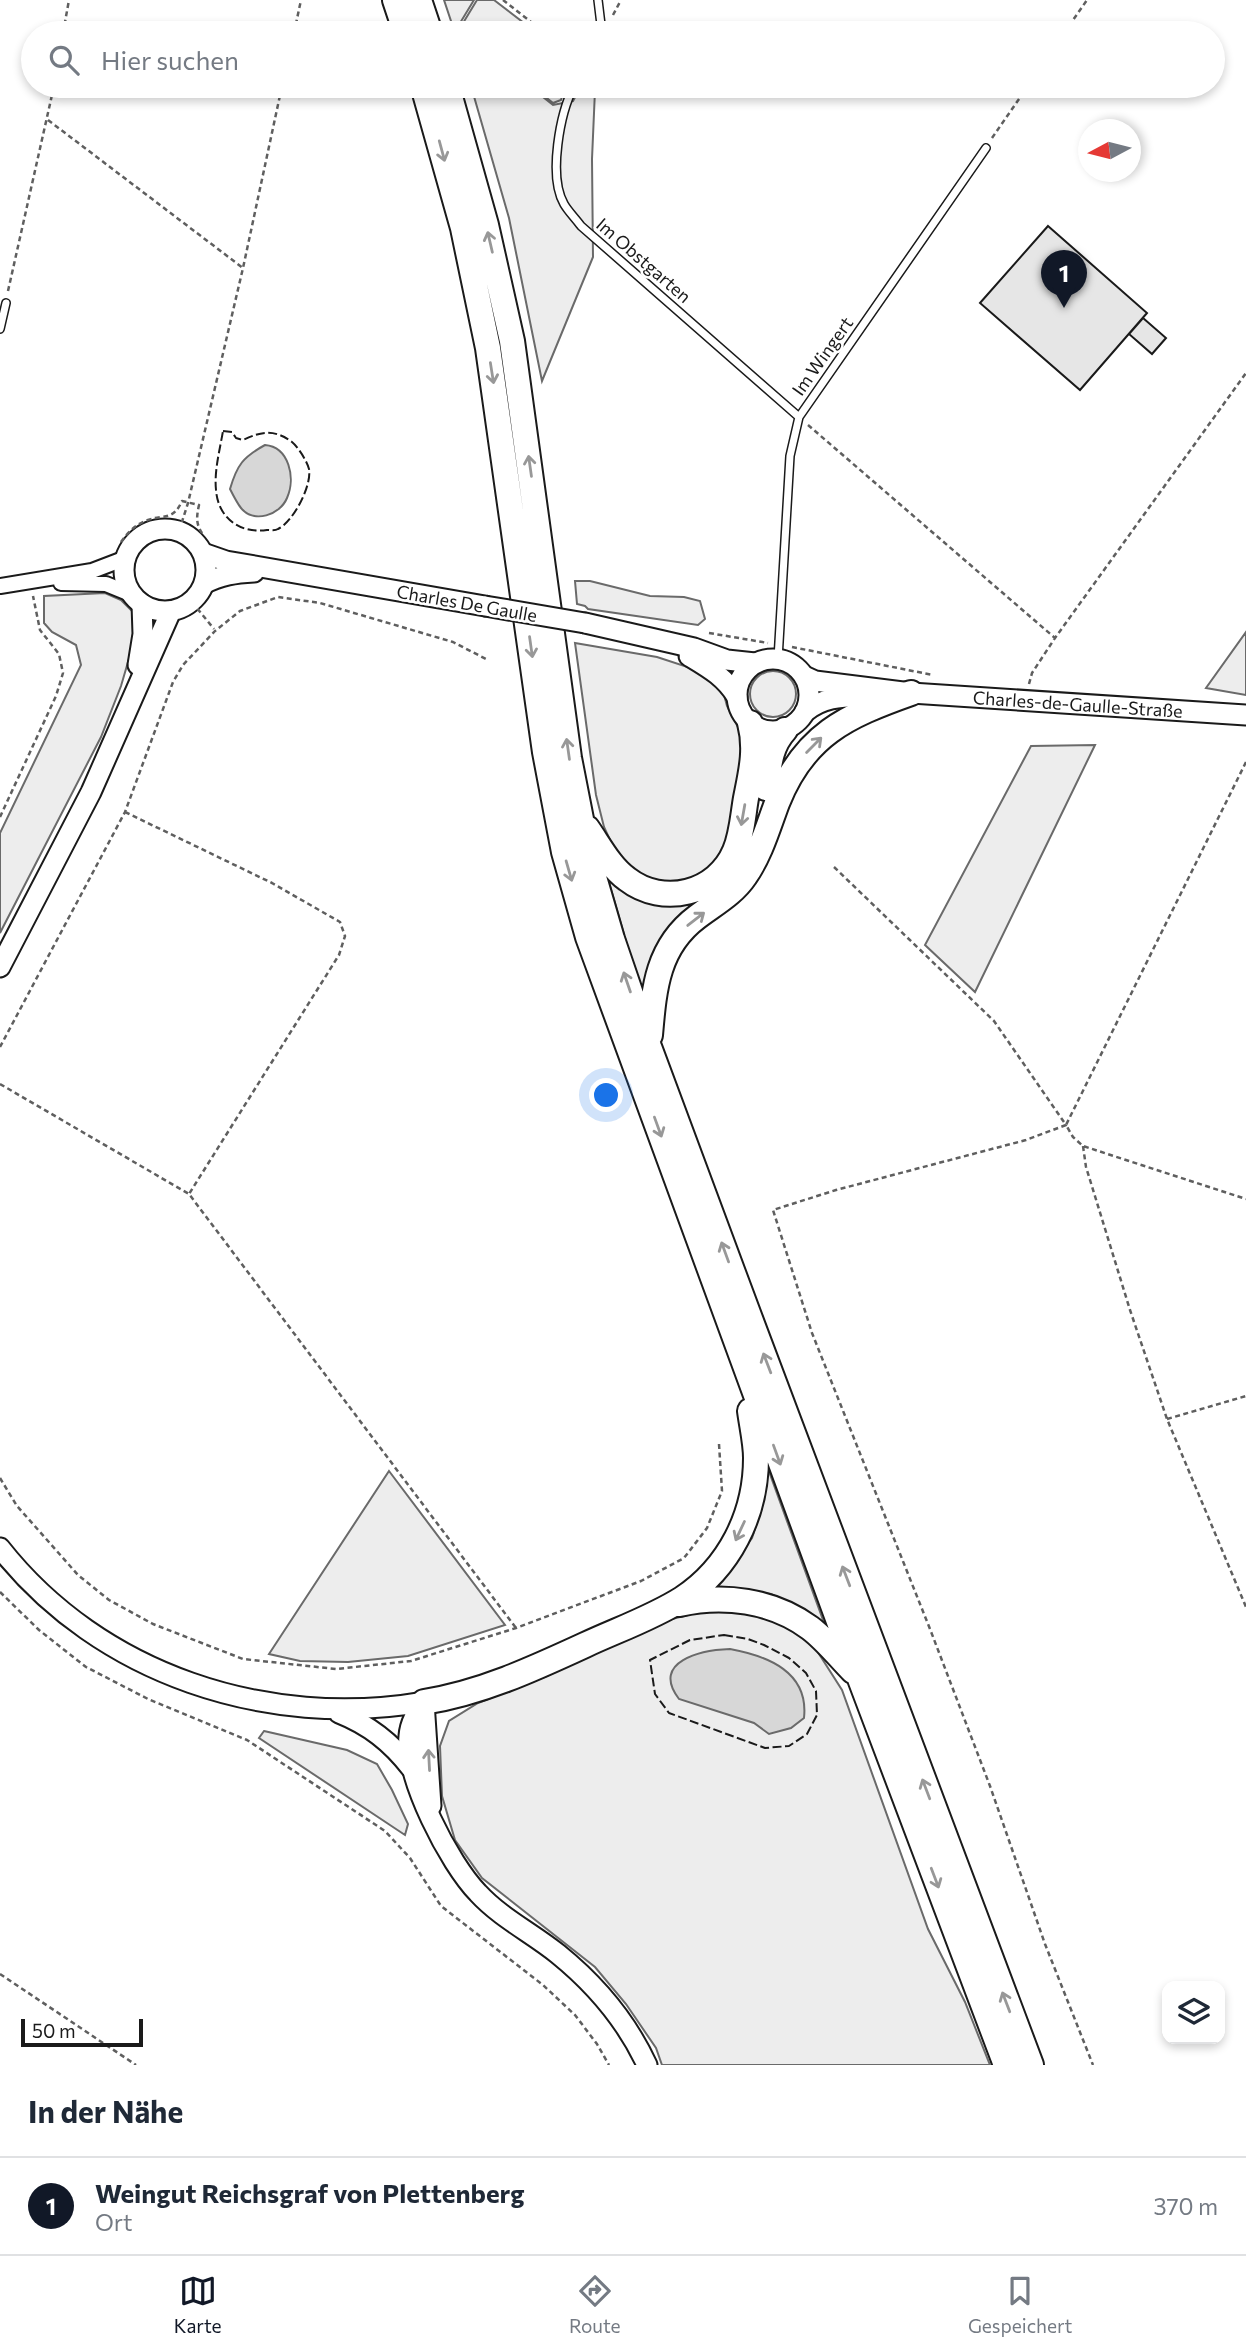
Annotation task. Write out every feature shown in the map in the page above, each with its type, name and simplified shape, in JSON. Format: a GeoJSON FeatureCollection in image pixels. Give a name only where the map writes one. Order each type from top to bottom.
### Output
{"type":"FeatureCollection","features":[{"type":"Feature","properties":{"kind":"highway"},"geometry":{"type":"LineString","coordinates":[[395,0],[401,21]]}},
{"type":"Feature","properties":{"kind":"highway"},"geometry":{"type":"LineString","coordinates":[[419,0],[426,21]]}},
{"type":"Feature","properties":{"kind":"highway"},"geometry":{"type":"LineString","coordinates":[[426,98],[463,228],[488,348],[545,752],[564,852],[587,937],[859,1676],[1006,2065]]}},
{"type":"Feature","properties":{"kind":"highway"},"geometry":{"type":"LineString","coordinates":[[450,98],[486,225],[512,341],[569,758],[579,817],[612,939],[649,1046],[1031,2065]]}},
{"type":"Feature","properties":{"kind":"highway"},"geometry":{"type":"LineString","coordinates":[[649,1046],[655,983],[669,946],[686,926],[737,886],[750,868],[782,790],[804,755],[834,727],[858,713],[911,693]]}},
{"type":"Feature","properties":{"kind":"highway"},"geometry":{"type":"LineString","coordinates":[[579,817],[617,870],[635,885],[667,895],[701,887],[721,873],[735,853],[739,841],[754,753],[750,723]]}},
{"type":"Feature","properties":{"kind":"highway"},"geometry":{"type":"LineString","coordinates":[[759,847],[771,755],[785,730]]}},
{"type":"Feature","properties":{"kind":"highway"},"geometry":{"type":"LineString","coordinates":[[424,1702],[464,1694],[519,1675],[665,1609],[697,1588],[723,1560],[738,1536],[753,1492],[756,1455],[745,1368]]}},
{"type":"Feature","properties":{"kind":"highway"},"geometry":{"type":"LineString","coordinates":[[665,1609],[712,1599],[737,1600],[764,1606],[811,1629],[859,1676]]}},
{"type":"Feature","properties":{"kind":"street"},"geometry":{"type":"LineString","coordinates":[[32,582],[106,584],[137,600],[156,610],[171,611],[192,602],[204,584],[207,568],[203,553],[193,540],[179,531],[160,529],[135,541],[126,558],[125,577],[137,600],[143,634],[126,715]]}},
{"type":"Feature","properties":{"kind":"street","name":"Charles De Gaulle"},"geometry":{"type":"LineString","coordinates":[[203,553],[226,561],[280,571],[585,623],[694,648],[727,660],[755,663]]}},
{"type":"Feature","properties":{"kind":"street"},"geometry":{"type":"LineString","coordinates":[[0,586],[92,571],[126,558]]}},
{"type":"Feature","properties":{"kind":"street","name":"Charles De Gaulle"},"geometry":{"type":"LineString","coordinates":[[204,584],[233,573],[280,571]]}},
{"type":"Feature","properties":{"kind":"street"},"geometry":{"type":"LineString","coordinates":[[0,967],[91,792],[171,611]]}},
{"type":"Feature","properties":{"kind":"street","name":"Charles De Gaulle"},"geometry":{"type":"LineString","coordinates":[[653,639],[712,670],[729,684],[737,697]]}},
{"type":"Feature","properties":{"kind":"street"},"geometry":{"type":"LineString","coordinates":[[779,652],[804,676],[809,698],[805,712],[797,723],[785,730],[767,731],[750,723],[742,714],[737,697],[741,678],[755,663],[779,652]]}},
{"type":"Feature","properties":{"kind":"street","name":"Charles-de-Gaulle-Straße"},"geometry":{"type":"LineString","coordinates":[[804,676],[815,681],[911,693],[1246,715]]}},
{"type":"Feature","properties":{"kind":"street","name":"Charles-de-Gaulle-Straße"},"geometry":{"type":"LineString","coordinates":[[805,712],[816,703],[828,699],[911,693]]}},
{"type":"Feature","properties":{"kind":"street"},"geometry":{"type":"LineString","coordinates":[[0,1548],[30,1582],[81,1625],[138,1661],[168,1675],[232,1696],[275,1705],[331,1710],[424,1702]]}},
{"type":"Feature","properties":{"kind":"street"},"geometry":{"type":"LineString","coordinates":[[424,1702],[410,1728],[409,1746],[413,1772],[446,1850],[466,1880],[492,1906],[559,1955],[590,1984],[616,2013],[648,2065]]}},
{"type":"Feature","properties":{"kind":"street"},"geometry":{"type":"LineString","coordinates":[[424,1702],[432,1817]]}},
{"type":"Feature","properties":{"kind":"street"},"geometry":{"type":"LineString","coordinates":[[331,1710],[355,1719],[378,1733],[397,1751],[413,1772]]}},
{"type":"Feature","properties":{"kind":"lane"},"geometry":{"type":"LineString","coordinates":[[598,0],[601,21]]}},
{"type":"Feature","properties":{"kind":"lane","name":"Im Obstgarten"},"geometry":{"type":"LineString","coordinates":[[568,98],[558,148],[556,179],[563,202],[581,226],[799,417]]}},
{"type":"Feature","properties":{"kind":"lane","name":"Im Wingert"},"geometry":{"type":"LineString","coordinates":[[779,652],[790,456],[799,417],[986,148]]}},
{"type":"Feature","properties":{"kind":"lane"},"geometry":{"type":"LineString","coordinates":[[0,329],[6,303]]}},
{"type":"Feature","properties":{"kind":"path"},"geometry":{"type":"LineString","coordinates":[[65,21],[69,0]]}},
{"type":"Feature","properties":{"kind":"path"},"geometry":{"type":"LineString","coordinates":[[297,21],[301,0]]}},
{"type":"Feature","properties":{"kind":"path"},"geometry":{"type":"LineString","coordinates":[[503,0],[530,21]]}},
{"type":"Feature","properties":{"kind":"path"},"geometry":{"type":"LineString","coordinates":[[1072,21],[1087,0]]}},
{"type":"Feature","properties":{"kind":"path"},"geometry":{"type":"LineString","coordinates":[[6,303],[52,98]]}},
{"type":"Feature","properties":{"kind":"path"},"geometry":{"type":"LineString","coordinates":[[179,531],[188,503],[243,268],[279,98]]}},
{"type":"Feature","properties":{"kind":"path"},"geometry":{"type":"LineString","coordinates":[[986,148],[1020,98]]}},
{"type":"Feature","properties":{"kind":"path"},"geometry":{"type":"LineString","coordinates":[[48,120],[243,268]]}},
{"type":"Feature","properties":{"kind":"path"},"geometry":{"type":"LineString","coordinates":[[1028,701],[1032,673],[1055,638],[1246,373]]}},
{"type":"Feature","properties":{"kind":"path"},"geometry":{"type":"LineString","coordinates":[[799,417],[1055,638]]}},
{"type":"Feature","properties":{"kind":"path"},"geometry":{"type":"LineString","coordinates":[[0,817],[57,696],[62,673],[59,654],[40,630],[32,582]]}},
{"type":"Feature","properties":{"kind":"path"},"geometry":{"type":"LineString","coordinates":[[0,1047],[125,813],[173,682],[183,665],[215,631],[240,611],[278,597],[320,603],[453,642],[488,660]]}},
{"type":"Feature","properties":{"kind":"path"},"geometry":{"type":"LineString","coordinates":[[192,602],[215,631]]}},
{"type":"Feature","properties":{"kind":"path"},"geometry":{"type":"LineString","coordinates":[[702,632],[779,652],[943,677]]}},
{"type":"Feature","properties":{"kind":"path"},"geometry":{"type":"LineString","coordinates":[[1093,2065],[1045,1944],[990,1786],[935,1642],[811,1333],[773,1210],[836,1190],[1026,1140],[1066,1125],[1246,762]]}},
{"type":"Feature","properties":{"kind":"path"},"geometry":{"type":"LineString","coordinates":[[125,813],[284,890],[340,922],[345,936],[339,955],[189,1194]]}},
{"type":"Feature","properties":{"kind":"path"},"geometry":{"type":"LineString","coordinates":[[834,867],[994,1021],[1083,1146],[1086,1167],[1167,1419],[1246,1607]]}},
{"type":"Feature","properties":{"kind":"path"},"geometry":{"type":"LineString","coordinates":[[0,1084],[189,1194],[516,1628]]}},
{"type":"Feature","properties":{"kind":"path"},"geometry":{"type":"LineString","coordinates":[[1083,1146],[1246,1199]]}},
{"type":"Feature","properties":{"kind":"path"},"geometry":{"type":"LineString","coordinates":[[1167,1419],[1246,1396]]}},
{"type":"Feature","properties":{"kind":"path"},"geometry":{"type":"LineString","coordinates":[[0,1479],[17,1506],[69,1565],[109,1600],[153,1624],[243,1659],[336,1669],[411,1661],[516,1628],[641,1581],[684,1558],[708,1528],[722,1491],[719,1444]]}},
{"type":"Feature","properties":{"kind":"path"},"geometry":{"type":"LineString","coordinates":[[0,1592],[38,1630],[86,1667],[148,1699],[247,1740],[385,1831],[410,1858],[442,1906],[543,1985],[575,2015],[609,2065]]}},
{"type":"Feature","properties":{"kind":"path"},"geometry":{"type":"LineString","coordinates":[[0,1974],[136,2065]]}},
{"type":"Feature","properties":{"kind":"shaded area"},"geometry":{"type":"Polygon","coordinates":[[[444,0],[474,0],[461,21],[451,21],[444,0]]]}},
{"type":"Feature","properties":{"kind":"shaded area"},"geometry":{"type":"Polygon","coordinates":[[[477,0],[494,0],[521,21],[464,21],[477,0]]]}},
{"type":"Feature","properties":{"kind":"shaded area"},"geometry":{"type":"Polygon","coordinates":[[[474,98],[544,98],[553,105],[573,101],[575,98],[595,98],[593,257],[542,381],[509,218],[474,98]]]}},
{"type":"Feature","properties":{"kind":"shaded area"},"geometry":{"type":"Polygon","coordinates":[[[547,98],[562,98],[561,100],[553,103],[547,98]]]}},
{"type":"Feature","properties":{"kind":"shaded area"},"geometry":{"type":"Polygon","coordinates":[[[265,445],[280,451],[285,457],[290,473],[290,490],[279,509],[266,515],[253,516],[241,508],[230,489],[242,462],[265,445]]]}},
{"type":"Feature","properties":{"kind":"shaded area"},"geometry":{"type":"Polygon","coordinates":[[[575,581],[590,581],[650,596],[684,597],[700,601],[705,619],[698,625],[588,609],[577,604],[575,581]]]}},
{"type":"Feature","properties":{"kind":"shaded area"},"geometry":{"type":"Polygon","coordinates":[[[105,593],[121,600],[132,611],[135,625],[133,645],[121,686],[101,737],[0,933],[0,833],[81,665],[76,645],[52,632],[44,623],[44,596],[105,593]]]}},
{"type":"Feature","properties":{"kind":"shaded area"},"geometry":{"type":"Polygon","coordinates":[[[1246,632],[1246,695],[1206,688],[1246,632]]]}},
{"type":"Feature","properties":{"kind":"shaded area"},"geometry":{"type":"Polygon","coordinates":[[[575,643],[657,657],[706,673],[723,691],[727,706],[742,735],[728,838],[721,857],[705,872],[689,881],[670,884],[650,881],[631,870],[617,855],[604,827],[596,795],[575,643]]]}},
{"type":"Feature","properties":{"kind":"shaded area"},"geometry":{"type":"Polygon","coordinates":[[[773,671],[789,678],[796,694],[789,710],[773,717],[757,710],[750,694],[757,678],[773,671]]]}},
{"type":"Feature","properties":{"kind":"shaded area"},"geometry":{"type":"Polygon","coordinates":[[[1095,745],[975,992],[925,945],[1031,746],[1095,745]]]}},
{"type":"Feature","properties":{"kind":"shaded area"},"geometry":{"type":"Polygon","coordinates":[[[608,879],[621,888],[707,894],[650,964],[641,993],[608,879]]]}},
{"type":"Feature","properties":{"kind":"shaded area"},"geometry":{"type":"Polygon","coordinates":[[[767,1466],[827,1631],[794,1605],[771,1594],[717,1586],[752,1538],[762,1507],[767,1466]]]}},
{"type":"Feature","properties":{"kind":"shaded area"},"geometry":{"type":"Polygon","coordinates":[[[389,1471],[505,1625],[408,1656],[348,1662],[300,1661],[269,1654],[389,1471]]]}},
{"type":"Feature","properties":{"kind":"shaded area"},"geometry":{"type":"Polygon","coordinates":[[[724,1606],[775,1617],[812,1643],[842,1690],[928,1929],[965,2002],[990,2065],[662,2065],[656,2048],[626,2004],[595,1967],[482,1878],[455,1840],[442,1796],[440,1746],[449,1721],[478,1703],[547,1676],[624,1638],[672,1619],[724,1606]]]}},
{"type":"Feature","properties":{"kind":"shaded area"},"geometry":{"type":"Polygon","coordinates":[[[730,1649],[758,1656],[783,1669],[793,1678],[804,1702],[804,1718],[791,1728],[769,1734],[754,1723],[679,1699],[672,1686],[671,1675],[675,1667],[694,1655],[730,1649]]]}},
{"type":"Feature","properties":{"kind":"shaded area"},"geometry":{"type":"Polygon","coordinates":[[[264,1731],[347,1750],[377,1764],[408,1824],[405,1835],[259,1738],[264,1731]]]}},
{"type":"Feature","properties":{"kind":"building"},"geometry":{"type":"Polygon","coordinates":[[[1048,226],[1147,313],[1080,390],[980,303],[1048,226]]]}},
{"type":"Feature","properties":{"kind":"building"},"geometry":{"type":"Polygon","coordinates":[[[1143,318],[1166,338],[1152,354],[1129,334],[1143,318]]]}},
{"type":"Feature","properties":{"kind":"fence"},"geometry":{"type":"LineString","coordinates":[[223,431],[232,432],[236,438],[243,440],[262,433],[274,433],[292,442],[304,458],[309,469],[308,485],[290,519],[278,529],[248,529],[232,522],[221,509],[216,483],[223,431]]}},
{"type":"Feature","properties":{"kind":"fence"},"geometry":{"type":"LineString","coordinates":[[724,1635],[764,1645],[789,1658],[806,1673],[816,1691],[817,1715],[807,1734],[789,1746],[765,1748],[669,1713],[655,1694],[650,1660],[690,1640],[724,1635]]}},
{"type":"Feature","properties":{"kind":"place","name":"Weingut Reichsgraf von Plettenberg"},"geometry":{"type":"Point","coordinates":[1064,308]}}]}
